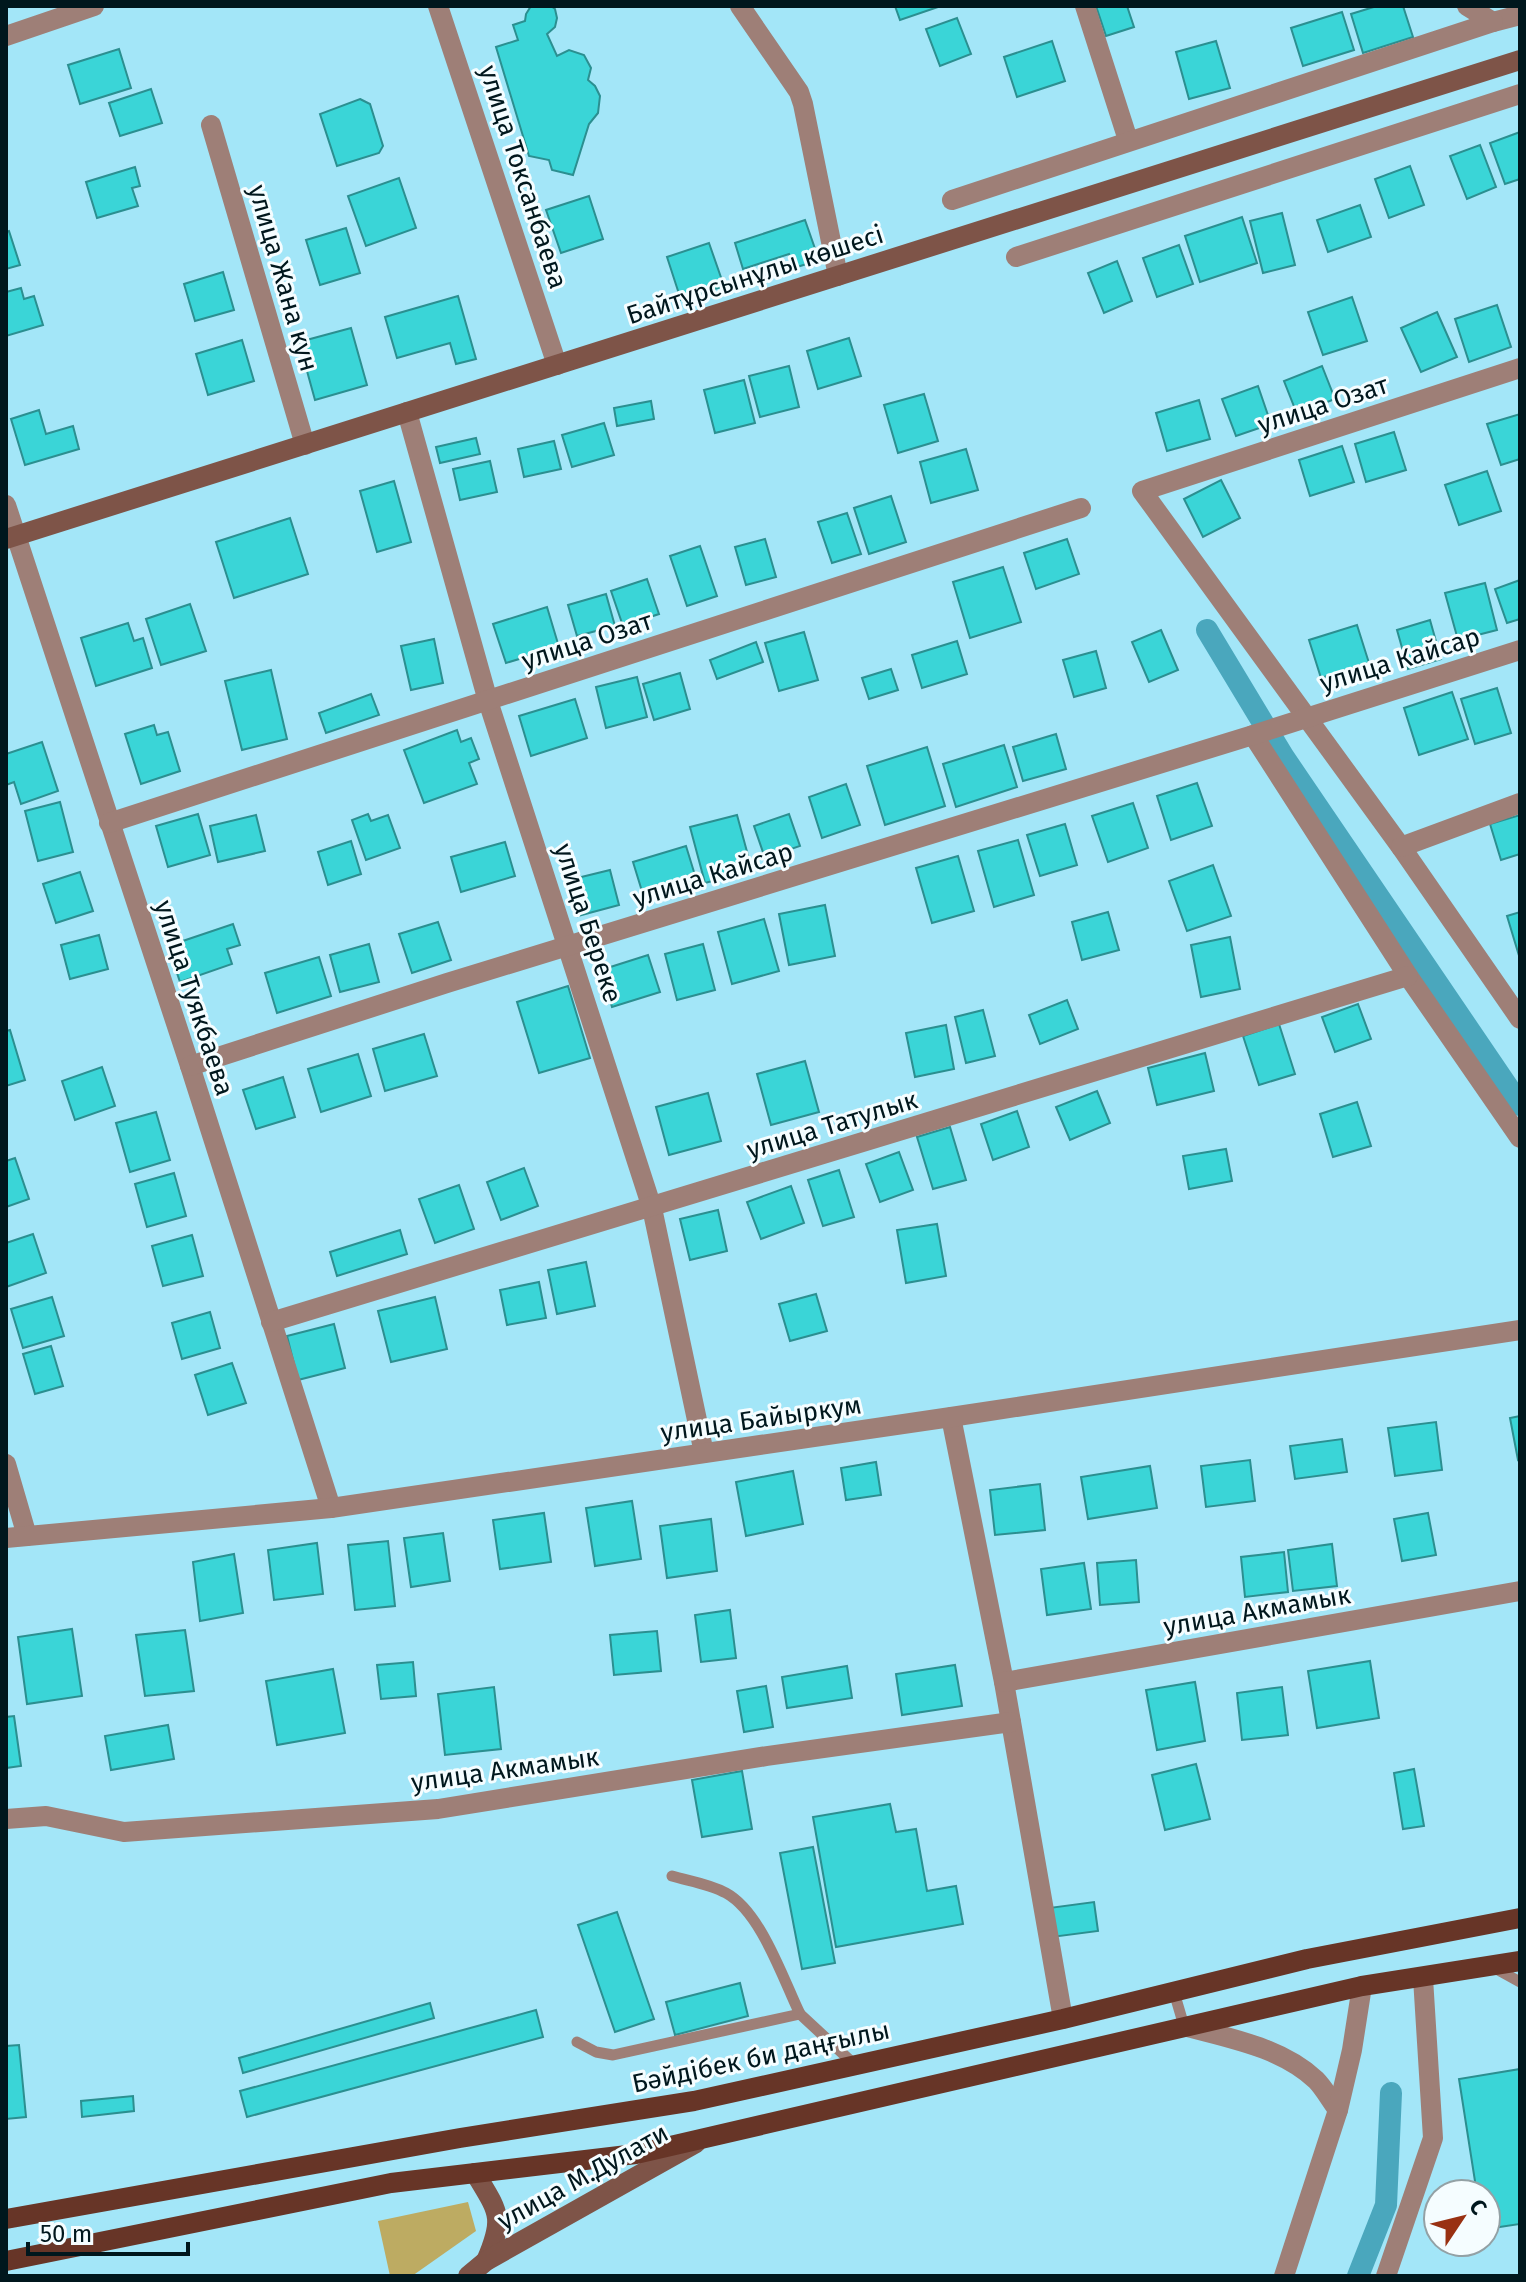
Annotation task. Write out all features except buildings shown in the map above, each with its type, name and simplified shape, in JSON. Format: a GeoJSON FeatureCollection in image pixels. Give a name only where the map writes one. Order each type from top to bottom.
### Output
{"type":"FeatureCollection","features":[{"type":"Feature","properties":{"kind":"main road","name":"Байтұрсынұлы көшесі"},"geometry":{"type":"LineString","coordinates":[[11,538],[1520,60]]}},
{"type":"Feature","properties":{"kind":"main road","name":"Бәйдібек би даңғылы"},"geometry":{"type":"LineString","coordinates":[[6,2219],[445,2141],[694,2101],[1063,2019],[1307,1959],[1520,1918]]}},
{"type":"Feature","properties":{"kind":"main road"},"geometry":{"type":"LineString","coordinates":[[7,2265],[391,2183],[636,2154],[1362,1986],[1520,1961]]}},
{"type":"Feature","properties":{"kind":"main road","name":"улица М.Дулати"},"geometry":{"type":"LineString","coordinates":[[468,2276],[486,2261],[706,2138]]}},
{"type":"Feature","properties":{"kind":"main road"},"geometry":{"type":"LineString","coordinates":[[475,2173],[495,2207],[498,2233],[486,2261]]}},
{"type":"Feature","properties":{"kind":"street"},"geometry":{"type":"LineString","coordinates":[[6,36],[94,6]]}},
{"type":"Feature","properties":{"kind":"street","name":"улица Токсанбаева"},"geometry":{"type":"LineString","coordinates":[[438,6],[557,365]]}},
{"type":"Feature","properties":{"kind":"street"},"geometry":{"type":"LineString","coordinates":[[740,6],[799,92],[838,276]]}},
{"type":"Feature","properties":{"kind":"street"},"geometry":{"type":"LineString","coordinates":[[1085,6],[1128,140]]}},
{"type":"Feature","properties":{"kind":"street"},"geometry":{"type":"LineString","coordinates":[[1467,6],[1493,22]]}},
{"type":"Feature","properties":{"kind":"street"},"geometry":{"type":"LineString","coordinates":[[952,200],[1128,140],[1520,15]]}},
{"type":"Feature","properties":{"kind":"street"},"geometry":{"type":"LineString","coordinates":[[1016,257],[1520,94]]}},
{"type":"Feature","properties":{"kind":"street","name":"улица Жана кун"},"geometry":{"type":"LineString","coordinates":[[211,125],[305,445]]}},
{"type":"Feature","properties":{"kind":"street","name":"улица Озат"},"geometry":{"type":"LineString","coordinates":[[1300,719],[1142,491],[1520,368]]}},
{"type":"Feature","properties":{"kind":"street","name":"улица Береке"},"geometry":{"type":"LineString","coordinates":[[407,412],[488,701],[652,1208],[704,1453]]}},
{"type":"Feature","properties":{"kind":"street","name":"улица Туякбаева"},"geometry":{"type":"LineString","coordinates":[[6,505],[11,538],[190,1066],[331,1508]]}},
{"type":"Feature","properties":{"kind":"street","name":"улица Озат"},"geometry":{"type":"LineString","coordinates":[[109,823],[1081,508]]}},
{"type":"Feature","properties":{"kind":"street","name":"улица Кайсар"},"geometry":{"type":"LineString","coordinates":[[190,1066],[447,983],[1520,650]]}},
{"type":"Feature","properties":{"kind":"street"},"geometry":{"type":"LineString","coordinates":[[1300,719],[1401,847],[1520,1019]]}},
{"type":"Feature","properties":{"kind":"street"},"geometry":{"type":"LineString","coordinates":[[1253,735],[1408,976],[1520,1138]]}},
{"type":"Feature","properties":{"kind":"street"},"geometry":{"type":"LineString","coordinates":[[1401,847],[1520,803]]}},
{"type":"Feature","properties":{"kind":"street","name":"улица Татулык"},"geometry":{"type":"LineString","coordinates":[[271,1322],[1408,976]]}},
{"type":"Feature","properties":{"kind":"street","name":"улица Байыркум"},"geometry":{"type":"LineString","coordinates":[[16,1537],[331,1508],[1520,1330]]}},
{"type":"Feature","properties":{"kind":"street"},"geometry":{"type":"LineString","coordinates":[[951,1417],[1004,1682],[1063,2019]]}},
{"type":"Feature","properties":{"kind":"street"},"geometry":{"type":"LineString","coordinates":[[6,1464],[16,1537]]}},
{"type":"Feature","properties":{"kind":"street","name":"улица Акмамык"},"geometry":{"type":"LineString","coordinates":[[1004,1682],[1520,1591]]}},
{"type":"Feature","properties":{"kind":"street","name":"улица Акмамык"},"geometry":{"type":"LineString","coordinates":[[6,1819],[46,1816],[124,1832],[438,1809],[767,1756],[1011,1722]]}},
{"type":"Feature","properties":{"kind":"street"},"geometry":{"type":"LineString","coordinates":[[1386,2276],[1433,2138],[1423,1978]]}},
{"type":"Feature","properties":{"kind":"street"},"geometry":{"type":"LineString","coordinates":[[1284,2276],[1338,2110],[1362,1986]]}},
{"type":"Feature","properties":{"kind":"street"},"geometry":{"type":"LineString","coordinates":[[1184,2026],[1246,2042],[1295,2064],[1317,2081],[1338,2110]]}},
{"type":"Feature","properties":{"kind":"lane"},"geometry":{"type":"LineString","coordinates":[[672,1876],[724,1892],[739,1902],[758,1928],[800,2014],[855,2065]]}},
{"type":"Feature","properties":{"kind":"lane"},"geometry":{"type":"LineString","coordinates":[[1490,1966],[1520,1982]]}},
{"type":"Feature","properties":{"kind":"lane"},"geometry":{"type":"LineString","coordinates":[[1174,1992],[1184,2026]]}},
{"type":"Feature","properties":{"kind":"lane"},"geometry":{"type":"LineString","coordinates":[[577,2042],[596,2052],[613,2055],[800,2014]]}},
{"type":"Feature","properties":{"kind":"shaded area"},"geometry":{"type":"Polygon","coordinates":[[[468,2202],[476,2231],[412,2276],[390,2276],[378,2221],[468,2202]]]}},
{"type":"Feature","properties":{"kind":"waterway"},"geometry":{"type":"LineString","coordinates":[[1207,630],[1283,756],[1520,1105]]}},
{"type":"Feature","properties":{"kind":"waterway"},"geometry":{"type":"LineString","coordinates":[[1358,2276],[1386,2205],[1391,2093]]}}]}
